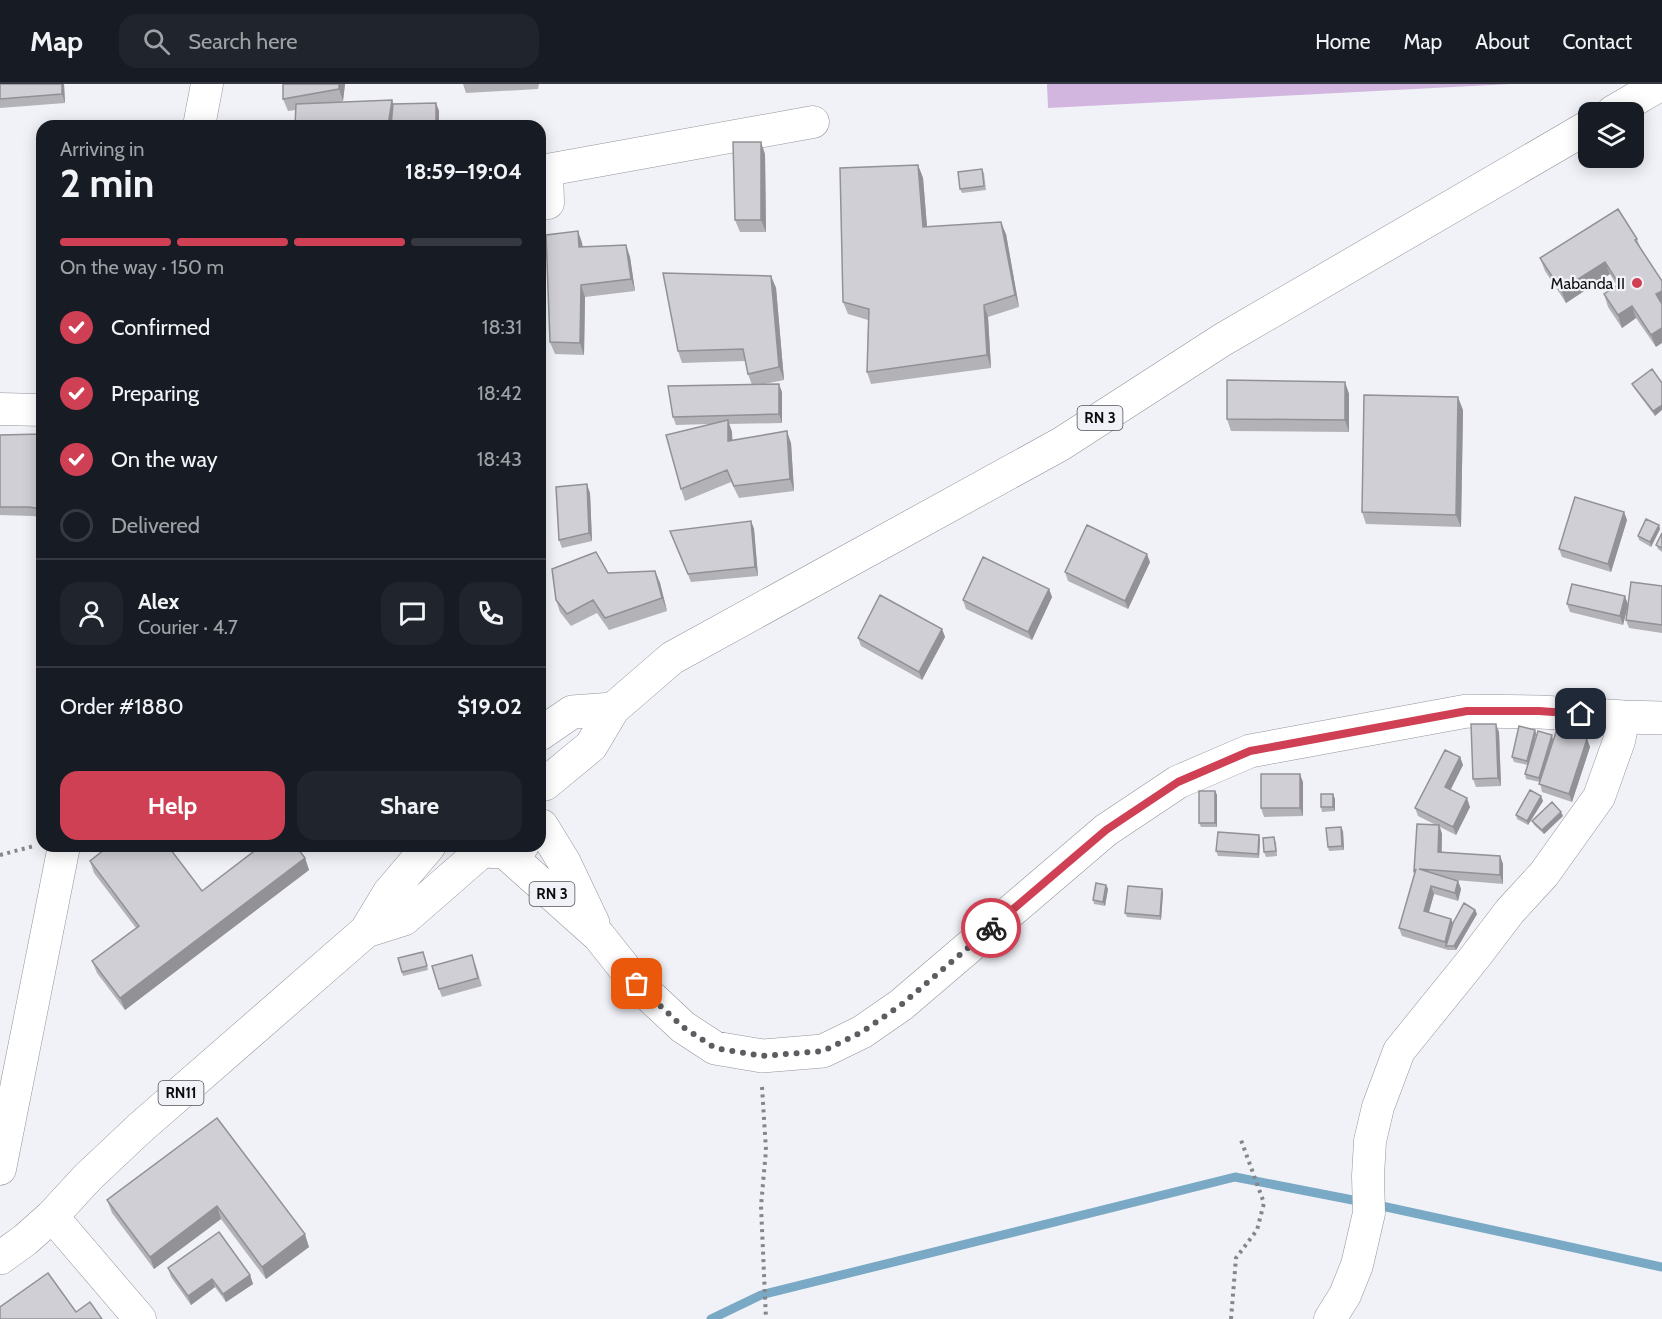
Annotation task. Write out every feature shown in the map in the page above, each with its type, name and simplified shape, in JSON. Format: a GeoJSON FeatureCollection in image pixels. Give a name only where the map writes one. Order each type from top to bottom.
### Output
{"type":"FeatureCollection","features":[{"type":"Feature","properties":{"kind":"main road"},"geometry":{"type":"LineString","coordinates":[[1630,102],[1661,84]]}},
{"type":"Feature","properties":{"kind":"main road","name":"RN 3"},"geometry":{"type":"LineString","coordinates":[[546,777],[591,746],[613,709],[672,658],[1061,444],[1222,340],[1578,133]]}},
{"type":"Feature","properties":{"kind":"main road"},"geometry":{"type":"LineString","coordinates":[[546,730],[572,712],[613,709]]}},
{"type":"Feature","properties":{"kind":"main road","name":"RN 3"},"geometry":{"type":"LineString","coordinates":[[519,852],[599,936],[637,984],[683,1027],[715,1048],[762,1056],[823,1051],[862,1032],[901,1005],[1106,830],[1178,782],[1250,751],[1467,711],[1539,711],[1662,718]]}},
{"type":"Feature","properties":{"kind":"main road","name":"RN11"},"geometry":{"type":"LineString","coordinates":[[0,1258],[52,1216],[88,1177],[140,1128],[366,932],[389,893],[424,852]]}},
{"type":"Feature","properties":{"kind":"main road","name":"RN11"},"geometry":{"type":"LineString","coordinates":[[366,932],[404,919],[496,852]]}},
{"type":"Feature","properties":{"kind":"main road","name":"RN 3"},"geometry":{"type":"LineString","coordinates":[[537,852],[564,862],[599,936]]}},
{"type":"Feature","properties":{"kind":"street"},"geometry":{"type":"LineString","coordinates":[[200,120],[207,84]]}},
{"type":"Feature","properties":{"kind":"street"},"geometry":{"type":"LineString","coordinates":[[546,202],[548,202],[547,170],[813,122]]}},
{"type":"Feature","properties":{"kind":"street"},"geometry":{"type":"LineString","coordinates":[[0,409],[36,410]]}},
{"type":"Feature","properties":{"kind":"street"},"geometry":{"type":"LineString","coordinates":[[1330,1319],[1345,1295],[1357,1265],[1369,1213],[1370,1141],[1378,1107],[1399,1051],[1510,911],[1544,874],[1599,797],[1619,741],[1624,717]]}},
{"type":"Feature","properties":{"kind":"street"},"geometry":{"type":"LineString","coordinates":[[0,1169],[63,852]]}},
{"type":"Feature","properties":{"kind":"street"},"geometry":{"type":"LineString","coordinates":[[52,1216],[140,1319]]}},
{"type":"Feature","properties":{"kind":"path"},"geometry":{"type":"LineString","coordinates":[[0,855],[36,845]]}},
{"type":"Feature","properties":{"kind":"path"},"geometry":{"type":"LineString","coordinates":[[762,1056],[766,1150],[761,1206],[765,1319]]}},
{"type":"Feature","properties":{"kind":"path"},"geometry":{"type":"LineString","coordinates":[[1232,1319],[1236,1258],[1257,1230],[1264,1203],[1241,1140]]}},
{"type":"Feature","properties":{"kind":"shaded area"},"geometry":{"type":"Polygon","coordinates":[[[1047,84],[1511,84],[1048,108],[1047,84]]]}},
{"type":"Feature","properties":{"kind":"building"},"geometry":{"type":"Polygon","coordinates":[[[0,84],[62,84],[62,94],[0,99],[0,84]]]}},
{"type":"Feature","properties":{"kind":"building"},"geometry":{"type":"Polygon","coordinates":[[[283,84],[339,84],[339,89],[283,99],[283,84]]]}},
{"type":"Feature","properties":{"kind":"building"},"geometry":{"type":"Polygon","coordinates":[[[392,100],[389,120],[295,120],[296,104],[392,100]]]}},
{"type":"Feature","properties":{"kind":"building"},"geometry":{"type":"Polygon","coordinates":[[[436,103],[436,120],[392,120],[393,104],[436,103]]]}},
{"type":"Feature","properties":{"kind":"building"},"geometry":{"type":"Polygon","coordinates":[[[733,142],[761,142],[761,220],[735,220],[733,142]]]}},
{"type":"Feature","properties":{"kind":"building"},"geometry":{"type":"Polygon","coordinates":[[[918,165],[923,227],[1001,222],[1015,295],[984,305],[987,355],[867,372],[869,309],[843,302],[840,168],[918,165]]]}},
{"type":"Feature","properties":{"kind":"building"},"geometry":{"type":"Polygon","coordinates":[[[982,169],[984,186],[960,189],[958,172],[982,169]]]}},
{"type":"Feature","properties":{"kind":"building","name":"Mabanda II"},"geometry":{"type":"Polygon","coordinates":[[[1618,209],[1662,281],[1662,291],[1656,294],[1662,304],[1662,328],[1651,335],[1632,306],[1618,315],[1604,294],[1619,284],[1605,262],[1561,290],[1540,258],[1618,209]]]}},
{"type":"Feature","properties":{"kind":"building"},"geometry":{"type":"Polygon","coordinates":[[[578,231],[579,247],[626,245],[631,279],[581,285],[580,343],[550,342],[546,235],[578,231]]]}},
{"type":"Feature","properties":{"kind":"building"},"geometry":{"type":"Polygon","coordinates":[[[663,273],[771,276],[779,367],[748,374],[743,349],[678,351],[663,273]]]}},
{"type":"Feature","properties":{"kind":"building"},"geometry":{"type":"Polygon","coordinates":[[[1652,369],[1662,383],[1662,405],[1653,411],[1632,384],[1652,369]]]}},
{"type":"Feature","properties":{"kind":"building"},"geometry":{"type":"Polygon","coordinates":[[[1227,380],[1345,382],[1345,420],[1227,419],[1227,380]]]}},
{"type":"Feature","properties":{"kind":"building"},"geometry":{"type":"Polygon","coordinates":[[[779,384],[779,414],[673,417],[668,386],[779,384]]]}},
{"type":"Feature","properties":{"kind":"building"},"geometry":{"type":"Polygon","coordinates":[[[1364,395],[1458,397],[1456,515],[1362,512],[1364,395]]]}},
{"type":"Feature","properties":{"kind":"building"},"geometry":{"type":"Polygon","coordinates":[[[728,420],[728,441],[787,431],[790,479],[734,486],[727,470],[681,489],[666,435],[728,420]]]}},
{"type":"Feature","properties":{"kind":"building"},"geometry":{"type":"Polygon","coordinates":[[[36,434],[36,508],[0,507],[0,435],[36,434]]]}},
{"type":"Feature","properties":{"kind":"building"},"geometry":{"type":"Polygon","coordinates":[[[587,484],[589,533],[559,540],[556,487],[587,484]]]}},
{"type":"Feature","properties":{"kind":"building"},"geometry":{"type":"Polygon","coordinates":[[[1575,497],[1624,512],[1608,564],[1559,549],[1575,497]]]}},
{"type":"Feature","properties":{"kind":"building"},"geometry":{"type":"Polygon","coordinates":[[[1646,519],[1659,525],[1650,542],[1638,536],[1646,519]]]}},
{"type":"Feature","properties":{"kind":"building"},"geometry":{"type":"Polygon","coordinates":[[[751,521],[755,567],[688,574],[670,531],[751,521]]]}},
{"type":"Feature","properties":{"kind":"building"},"geometry":{"type":"Polygon","coordinates":[[[1087,525],[1147,554],[1125,601],[1065,572],[1087,525]]]}},
{"type":"Feature","properties":{"kind":"building"},"geometry":{"type":"Polygon","coordinates":[[[1662,533],[1662,548],[1656,545],[1662,533]]]}},
{"type":"Feature","properties":{"kind":"building"},"geometry":{"type":"Polygon","coordinates":[[[596,552],[608,573],[655,571],[662,598],[605,618],[593,600],[567,614],[556,600],[552,569],[596,552]]]}},
{"type":"Feature","properties":{"kind":"building"},"geometry":{"type":"Polygon","coordinates":[[[983,557],[1049,589],[1028,632],[963,600],[983,557]]]}},
{"type":"Feature","properties":{"kind":"building"},"geometry":{"type":"Polygon","coordinates":[[[1631,582],[1662,586],[1662,625],[1626,620],[1631,582]]]}},
{"type":"Feature","properties":{"kind":"building"},"geometry":{"type":"Polygon","coordinates":[[[1572,584],[1625,596],[1620,616],[1567,604],[1572,584]]]}},
{"type":"Feature","properties":{"kind":"building"},"geometry":{"type":"Polygon","coordinates":[[[880,595],[942,629],[919,672],[858,638],[880,595]]]}},
{"type":"Feature","properties":{"kind":"building"},"geometry":{"type":"Polygon","coordinates":[[[1471,724],[1496,724],[1498,778],[1473,779],[1471,724]]]}},
{"type":"Feature","properties":{"kind":"building"},"geometry":{"type":"Polygon","coordinates":[[[1519,726],[1535,730],[1527,761],[1512,757],[1519,726]]]}},
{"type":"Feature","properties":{"kind":"building"},"geometry":{"type":"Polygon","coordinates":[[[1557,729],[1587,739],[1569,794],[1539,784],[1557,729]]]}},
{"type":"Feature","properties":{"kind":"building"},"geometry":{"type":"Polygon","coordinates":[[[1538,731],[1552,735],[1539,778],[1525,774],[1538,731]]]}},
{"type":"Feature","properties":{"kind":"building"},"geometry":{"type":"Polygon","coordinates":[[[1445,750],[1460,757],[1445,787],[1467,798],[1453,827],[1415,808],[1445,750]]]}},
{"type":"Feature","properties":{"kind":"building"},"geometry":{"type":"Polygon","coordinates":[[[1261,774],[1300,774],[1300,808],[1261,808],[1261,774]]]}},
{"type":"Feature","properties":{"kind":"building"},"geometry":{"type":"Polygon","coordinates":[[[1530,790],[1541,796],[1527,821],[1516,815],[1530,790]]]}},
{"type":"Feature","properties":{"kind":"building"},"geometry":{"type":"Polygon","coordinates":[[[1199,791],[1215,791],[1215,823],[1199,823],[1199,791]]]}},
{"type":"Feature","properties":{"kind":"building"},"geometry":{"type":"Polygon","coordinates":[[[1321,794],[1333,794],[1333,807],[1321,807],[1321,794]]]}},
{"type":"Feature","properties":{"kind":"building"},"geometry":{"type":"Polygon","coordinates":[[[1552,802],[1561,812],[1542,830],[1532,821],[1552,802]]]}},
{"type":"Feature","properties":{"kind":"building"},"geometry":{"type":"Polygon","coordinates":[[[1417,824],[1439,825],[1438,852],[1500,856],[1500,875],[1419,869],[1458,881],[1455,893],[1431,886],[1424,911],[1451,919],[1445,942],[1399,928],[1416,869],[1414,871],[1417,824]]]}},
{"type":"Feature","properties":{"kind":"building"},"geometry":{"type":"Polygon","coordinates":[[[1341,827],[1342,846],[1328,847],[1326,828],[1341,827]]]}},
{"type":"Feature","properties":{"kind":"building"},"geometry":{"type":"Polygon","coordinates":[[[1218,832],[1259,835],[1258,854],[1216,851],[1218,832]]]}},
{"type":"Feature","properties":{"kind":"building"},"geometry":{"type":"Polygon","coordinates":[[[1274,837],[1276,851],[1264,852],[1263,838],[1274,837]]]}},
{"type":"Feature","properties":{"kind":"building"},"geometry":{"type":"Polygon","coordinates":[[[101,852],[173,852],[202,891],[253,852],[300,852],[305,858],[120,998],[92,961],[139,926],[90,861],[101,852]]]}},
{"type":"Feature","properties":{"kind":"building"},"geometry":{"type":"Polygon","coordinates":[[[1096,883],[1106,885],[1103,902],[1093,900],[1096,883]]]}},
{"type":"Feature","properties":{"kind":"building"},"geometry":{"type":"Polygon","coordinates":[[[1128,886],[1162,889],[1160,916],[1125,913],[1128,886]]]}},
{"type":"Feature","properties":{"kind":"building"},"geometry":{"type":"Polygon","coordinates":[[[1464,903],[1475,910],[1454,946],[1446,946],[1453,923],[1464,903]]]}},
{"type":"Feature","properties":{"kind":"building"},"geometry":{"type":"Polygon","coordinates":[[[423,952],[427,966],[402,972],[398,958],[423,952]]]}},
{"type":"Feature","properties":{"kind":"building"},"geometry":{"type":"Polygon","coordinates":[[[472,955],[478,978],[439,989],[432,966],[472,955]]]}},
{"type":"Feature","properties":{"kind":"building"},"geometry":{"type":"Polygon","coordinates":[[[217,1118],[305,1234],[262,1267],[217,1206],[150,1257],[107,1200],[217,1118]]]}},
{"type":"Feature","properties":{"kind":"building"},"geometry":{"type":"Polygon","coordinates":[[[219,1232],[250,1275],[223,1294],[212,1279],[188,1296],[168,1268],[219,1232]]]}},
{"type":"Feature","properties":{"kind":"building"},"geometry":{"type":"Polygon","coordinates":[[[48,1273],[76,1312],[90,1302],[102,1319],[0,1319],[0,1307],[48,1273]]]}},
{"type":"Feature","properties":{"kind":"waterway"},"geometry":{"type":"LineString","coordinates":[[711,1319],[761,1295],[1235,1177],[1368,1203],[1662,1267]]}},
{"type":"Feature","properties":{"kind":"way so far"},"geometry":{"type":"LineString","coordinates":[[637,984],[683,1027],[715,1048],[762,1056],[823,1051],[862,1032],[901,1005],[991,928]]}},
{"type":"Feature","properties":{"kind":"place","name":"Mabanda II"},"geometry":{"type":"Point","coordinates":[1637,283]}},
{"type":"Feature","properties":{"kind":"route"},"geometry":{"type":"LineString","coordinates":[[991,928],[1106,830],[1178,782],[1250,751],[1467,711],[1539,711],[1581,714]]}}]}
